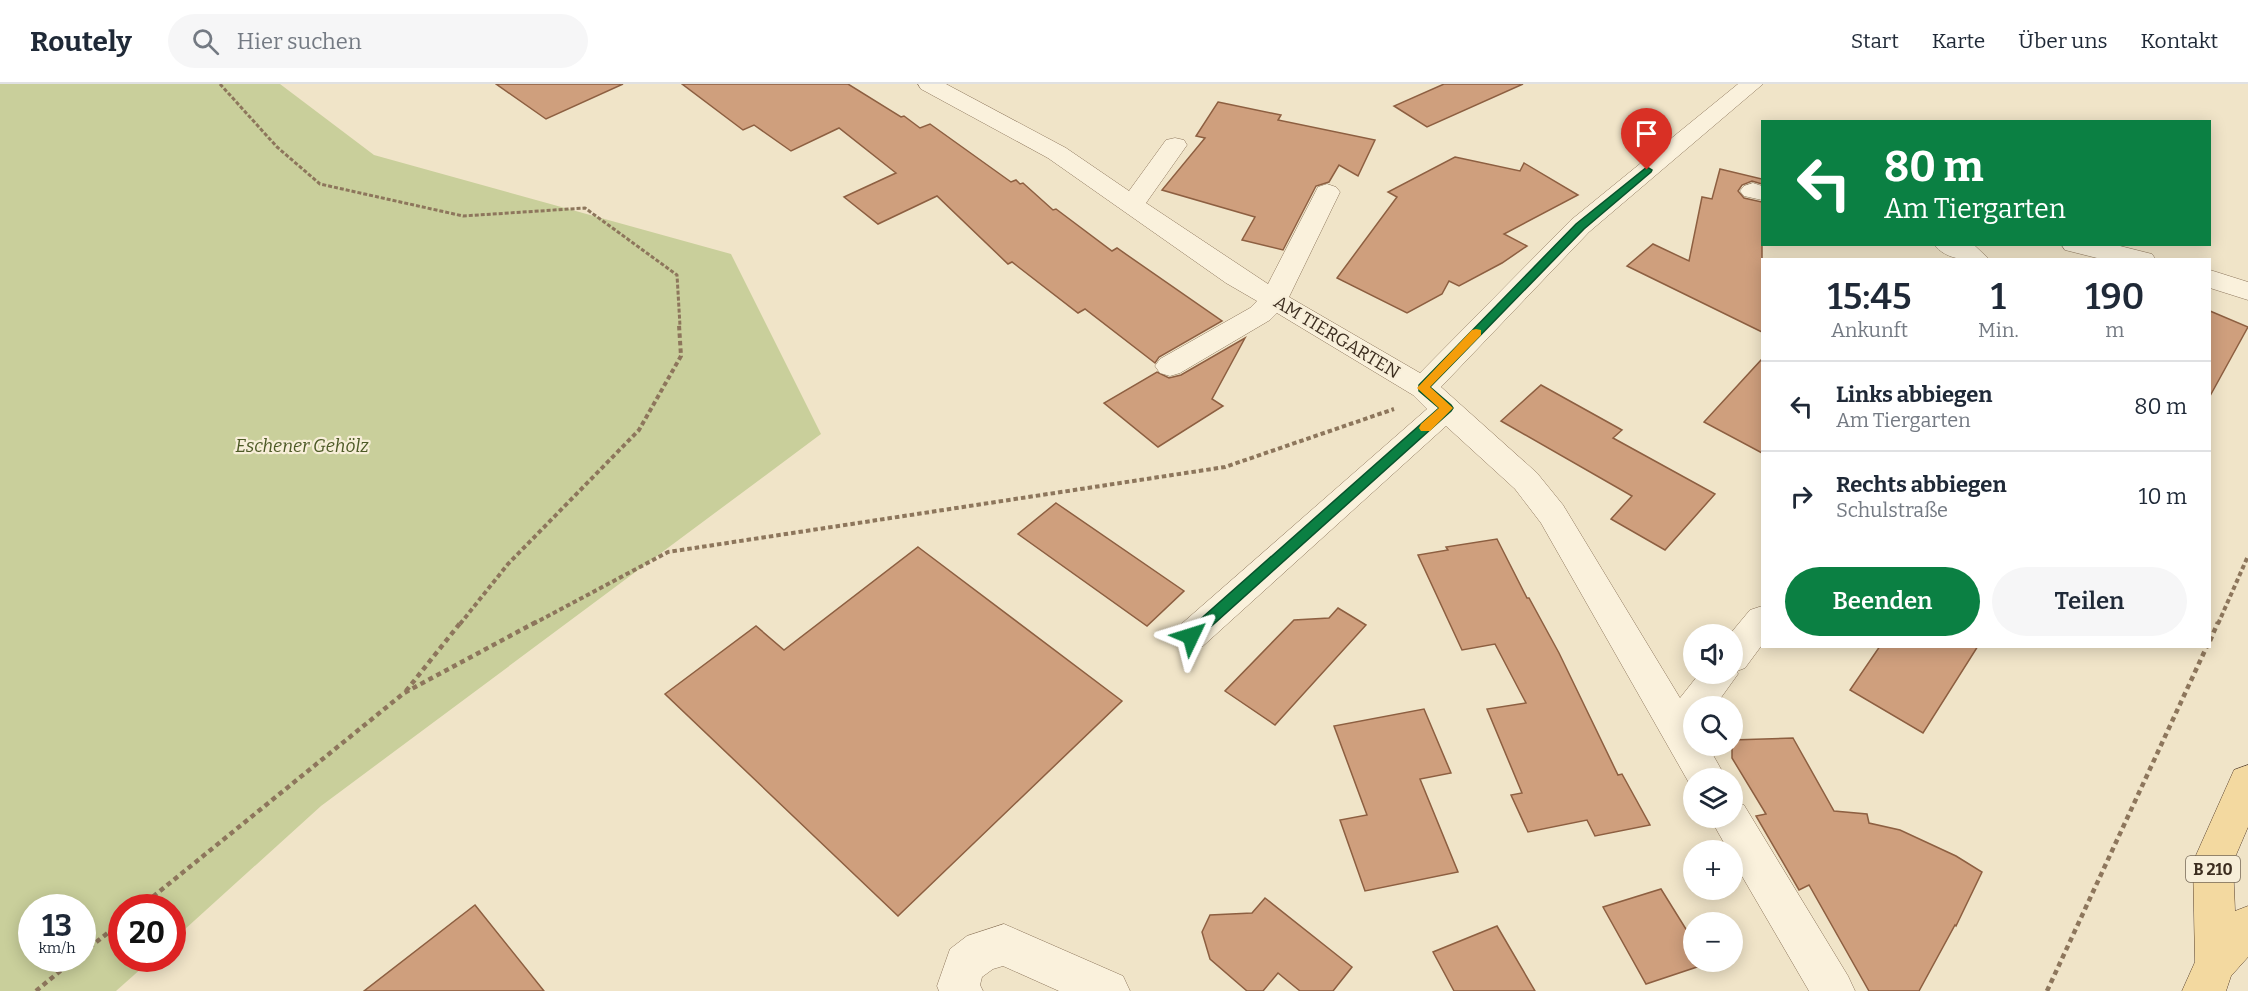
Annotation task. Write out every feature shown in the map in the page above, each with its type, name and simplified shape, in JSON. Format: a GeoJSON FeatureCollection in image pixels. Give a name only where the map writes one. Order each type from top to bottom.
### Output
{"type":"FeatureCollection","features":[{"type":"Feature","properties":{"kind":"main road","name":"B 210"},"geometry":{"type":"LineString","coordinates":[[2210,977],[2213,862],[2248,783]]}},
{"type":"Feature","properties":{"kind":"main road","name":"B 210"},"geometry":{"type":"LineString","coordinates":[[2210,977],[2248,926]]}},
{"type":"Feature","properties":{"kind":"street","name":"AM TIERGARTEN"},"geometry":{"type":"LineString","coordinates":[[929,84],[1057,153],[1236,277],[1434,397],[1526,481],[1552,514],[1683,707]]}},
{"type":"Feature","properties":{"kind":"street"},"geometry":{"type":"LineString","coordinates":[[954,97],[978,84]]}},
{"type":"Feature","properties":{"kind":"street"},"geometry":{"type":"LineString","coordinates":[[1191,636],[1434,397],[1580,226],[1752,84]]}},
{"type":"Feature","properties":{"kind":"street"},"geometry":{"type":"LineString","coordinates":[[1132,205],[1175,145]]}},
{"type":"Feature","properties":{"kind":"street"},"geometry":{"type":"LineString","coordinates":[[1170,366],[1260,314],[1274,300],[1327,192]]}},
{"type":"Feature","properties":{"kind":"street"},"geometry":{"type":"LineString","coordinates":[[1951,246],[1973,258]]}},
{"type":"Feature","properties":{"kind":"street"},"geometry":{"type":"LineString","coordinates":[[2086,246],[2134,254]]}},
{"type":"Feature","properties":{"kind":"street"},"geometry":{"type":"LineString","coordinates":[[2211,279],[2248,291]]}},
{"type":"Feature","properties":{"kind":"street"},"geometry":{"type":"LineString","coordinates":[[1743,644],[1761,621]]}},
{"type":"Feature","properties":{"kind":"street"},"geometry":{"type":"LineString","coordinates":[[1702,696],[1712,684]]}},
{"type":"Feature","properties":{"kind":"street"},"geometry":{"type":"LineString","coordinates":[[1736,828],[1826,989]]}},
{"type":"Feature","properties":{"kind":"street"},"geometry":{"type":"LineString","coordinates":[[961,991],[958,986],[965,964],[982,951],[1004,945],[1108,991]]}},
{"type":"Feature","properties":{"kind":"path"},"geometry":{"type":"LineString","coordinates":[[220,84],[278,147],[321,184],[463,216],[585,208],[677,275],[681,356],[639,430],[508,564],[404,693]]}},
{"type":"Feature","properties":{"kind":"path"},"geometry":{"type":"LineString","coordinates":[[156,894],[404,693],[668,552],[1225,467],[1434,397]]}},
{"type":"Feature","properties":{"kind":"path"},"geometry":{"type":"LineString","coordinates":[[2211,638],[2248,556]]}},
{"type":"Feature","properties":{"kind":"path"},"geometry":{"type":"LineString","coordinates":[[2047,991],[2206,648]]}},
{"type":"Feature","properties":{"kind":"path"},"geometry":{"type":"LineString","coordinates":[[96,943],[108,933]]}},
{"type":"Feature","properties":{"kind":"path"},"geometry":{"type":"LineString","coordinates":[[36,991],[59,972]]}},
{"type":"Feature","properties":{"kind":"green space","name":"Eschener Gehölz"},"geometry":{"type":"Polygon","coordinates":[[[0,84],[280,84],[374,155],[731,254],[821,434],[321,806],[186,928],[186,894],[108,894],[108,972],[137,972],[116,991],[0,991],[0,84]]]}},
{"type":"Feature","properties":{"kind":"building"},"geometry":{"type":"Polygon","coordinates":[[[496,84],[623,84],[546,119],[496,84]]]}},
{"type":"Feature","properties":{"kind":"building"},"geometry":{"type":"Polygon","coordinates":[[[682,84],[848,84],[901,117],[904,116],[920,128],[930,124],[1011,182],[1016,180],[1020,184],[1023,183],[1053,210],[1056,209],[1112,251],[1117,248],[1222,321],[1159,357],[1155,363],[1085,309],[1078,313],[1012,262],[1008,264],[937,196],[878,224],[844,197],[896,173],[839,128],[791,151],[754,125],[743,130],[682,84]]]}},
{"type":"Feature","properties":{"kind":"building"},"geometry":{"type":"Polygon","coordinates":[[[1444,84],[1523,84],[1427,127],[1394,106],[1444,84]]]}},
{"type":"Feature","properties":{"kind":"building"},"geometry":{"type":"Polygon","coordinates":[[[1218,102],[1281,115],[1278,120],[1375,140],[1358,176],[1339,165],[1329,182],[1316,186],[1283,250],[1242,240],[1255,217],[1162,190],[1205,138],[1196,136],[1218,102]]]}},
{"type":"Feature","properties":{"kind":"building"},"geometry":{"type":"Polygon","coordinates":[[[1455,157],[1520,171],[1524,163],[1578,195],[1504,234],[1527,246],[1502,263],[1459,286],[1449,281],[1442,294],[1407,313],[1337,278],[1397,197],[1388,192],[1455,157]]]}},
{"type":"Feature","properties":{"kind":"building"},"geometry":{"type":"Polygon","coordinates":[[[1720,169],[1761,179],[1761,184],[1752,181],[1742,185],[1738,191],[1744,198],[1761,202],[1761,332],[1627,266],[1653,244],[1689,261],[1702,197],[1712,199],[1720,169]]]}},
{"type":"Feature","properties":{"kind":"building"},"geometry":{"type":"Polygon","coordinates":[[[2211,311],[2248,327],[2211,394],[2211,311]]]}},
{"type":"Feature","properties":{"kind":"building"},"geometry":{"type":"Polygon","coordinates":[[[1245,338],[1212,399],[1223,406],[1158,447],[1104,403],[1157,372],[1169,378],[1181,375],[1245,338]]]}},
{"type":"Feature","properties":{"kind":"building"},"geometry":{"type":"Polygon","coordinates":[[[1761,360],[1761,452],[1704,422],[1761,360]]]}},
{"type":"Feature","properties":{"kind":"building"},"geometry":{"type":"Polygon","coordinates":[[[1541,385],[1622,430],[1613,438],[1715,494],[1665,550],[1611,519],[1632,496],[1501,421],[1541,385]]]}},
{"type":"Feature","properties":{"kind":"building"},"geometry":{"type":"Polygon","coordinates":[[[1056,503],[1184,591],[1147,626],[1018,534],[1056,503]]]}},
{"type":"Feature","properties":{"kind":"building"},"geometry":{"type":"Polygon","coordinates":[[[1497,539],[1527,598],[1559,653],[1618,775],[1622,774],[1650,825],[1595,836],[1587,820],[1528,832],[1511,795],[1522,793],[1487,709],[1526,703],[1495,644],[1462,650],[1418,555],[1448,550],[1446,547],[1497,539]]]}},
{"type":"Feature","properties":{"kind":"building"},"geometry":{"type":"Polygon","coordinates":[[[918,547],[1122,701],[898,916],[665,694],[756,626],[784,650],[918,547]]]}},
{"type":"Feature","properties":{"kind":"building"},"geometry":{"type":"Polygon","coordinates":[[[1338,608],[1366,625],[1275,725],[1225,691],[1294,620],[1329,618],[1338,608]]]}},
{"type":"Feature","properties":{"kind":"building"},"geometry":{"type":"Polygon","coordinates":[[[1879,648],[1977,648],[1923,733],[1850,690],[1879,648]]]}},
{"type":"Feature","properties":{"kind":"building"},"geometry":{"type":"Polygon","coordinates":[[[1424,709],[1451,773],[1420,779],[1458,872],[1365,891],[1340,820],[1367,815],[1334,726],[1424,709]]]}},
{"type":"Feature","properties":{"kind":"building"},"geometry":{"type":"Polygon","coordinates":[[[1793,738],[1834,811],[1867,814],[1869,823],[1900,830],[1956,856],[1982,872],[1956,926],[1919,991],[1869,991],[1809,885],[1799,890],[1756,816],[1766,814],[1743,776],[1743,768],[1738,768],[1732,758],[1732,756],[1743,756],[1743,740],[1793,738]]]}},
{"type":"Feature","properties":{"kind":"building"},"geometry":{"type":"Polygon","coordinates":[[[1661,889],[1683,924],[1683,972],[1646,984],[1603,907],[1661,889]]]}},
{"type":"Feature","properties":{"kind":"building"},"geometry":{"type":"Polygon","coordinates":[[[1265,898],[1352,967],[1333,991],[1300,991],[1278,973],[1263,991],[1247,991],[1210,959],[1202,932],[1210,915],[1252,913],[1265,898]]]}},
{"type":"Feature","properties":{"kind":"building"},"geometry":{"type":"Polygon","coordinates":[[[475,905],[544,991],[364,991],[475,905]]]}},
{"type":"Feature","properties":{"kind":"building"},"geometry":{"type":"Polygon","coordinates":[[[1497,926],[1535,991],[1454,991],[1433,952],[1497,926]]]}},
{"type":"Feature","properties":{"kind":"slow traffic"},"geometry":{"type":"LineString","coordinates":[[1426,428],[1447,408],[1423,388],[1476,333]]}},
{"type":"Feature","properties":{"kind":"route"},"geometry":{"type":"LineString","coordinates":[[1191,636],[1447,408],[1423,388],[1580,226],[1647,170]]}}]}
